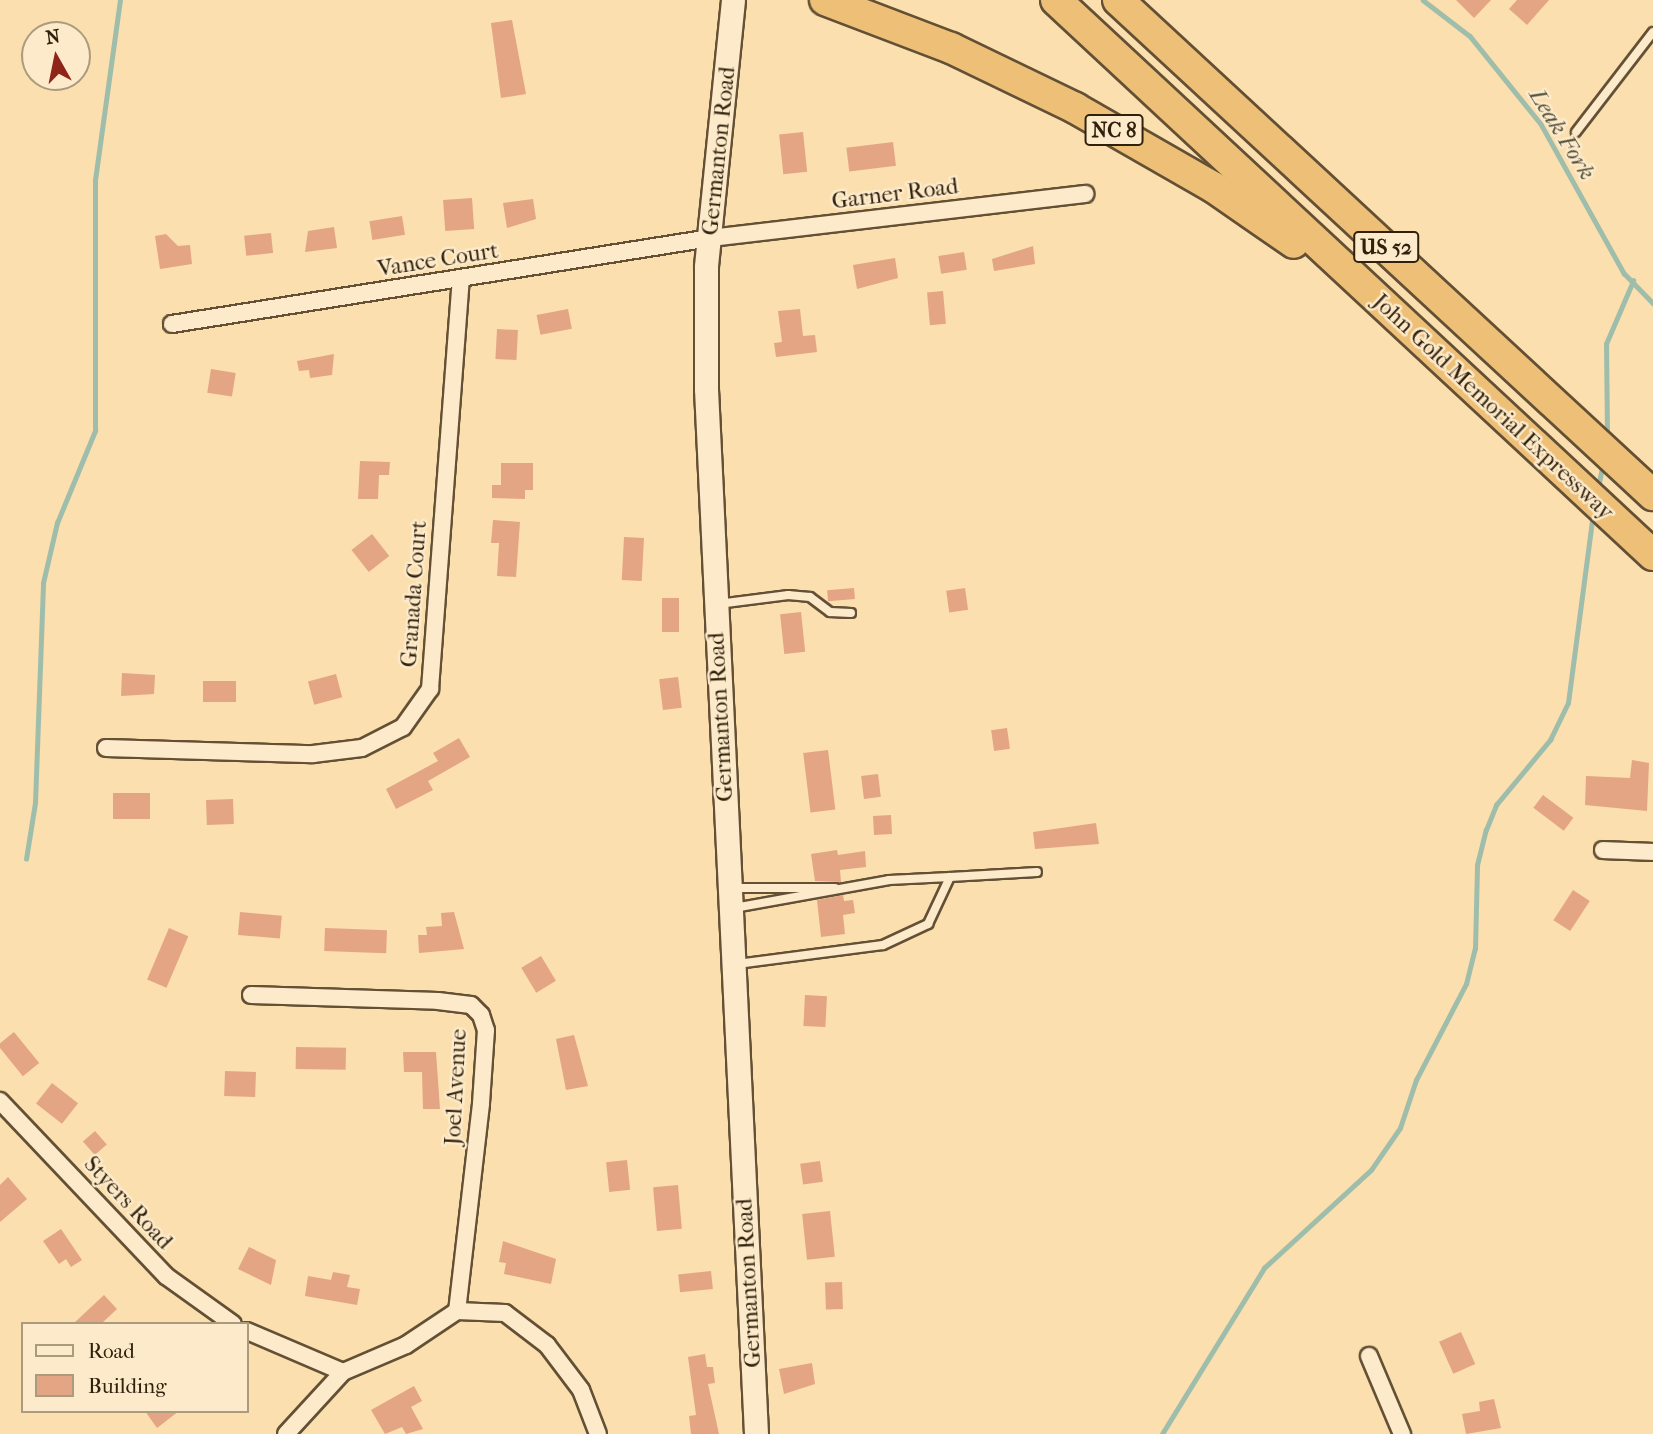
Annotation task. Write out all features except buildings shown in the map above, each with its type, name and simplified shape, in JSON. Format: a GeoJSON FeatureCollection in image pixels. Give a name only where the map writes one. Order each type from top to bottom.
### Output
{"type":"FeatureCollection","features":[{"type":"Feature","properties":{"kind":"highway","name":"NC 8"},"geometry":{"type":"LineString","coordinates":[[825,0],[951,48],[1075,108],[1213,187],[1381,303]]}},
{"type":"Feature","properties":{"kind":"highway","name":"John Gold Memorial Expressway"},"geometry":{"type":"LineString","coordinates":[[1056,0],[1653,555]]}},
{"type":"Feature","properties":{"kind":"highway","name":"John Gold Memorial Expressway"},"geometry":{"type":"LineString","coordinates":[[1118,0],[1653,495]]}},
{"type":"Feature","properties":{"kind":"main road","name":"Germanton Road"},"geometry":{"type":"LineString","coordinates":[[733,0],[710,238],[706,389],[756,1434]]}},
{"type":"Feature","properties":{"kind":"street","name":"Garner Road"},"geometry":{"type":"LineString","coordinates":[[710,238],[1086,194]]}},
{"type":"Feature","properties":{"kind":"street","name":"Vance Court"},"geometry":{"type":"LineString","coordinates":[[172,324],[461,280],[710,238]]}},
{"type":"Feature","properties":{"kind":"street","name":"Granada Court"},"geometry":{"type":"LineString","coordinates":[[106,748],[313,754],[362,748],[403,727],[430,688],[461,280]]}},
{"type":"Feature","properties":{"kind":"street"},"geometry":{"type":"LineString","coordinates":[[1603,850],[1653,852]]}},
{"type":"Feature","properties":{"kind":"street","name":"Joel Avenue"},"geometry":{"type":"LineString","coordinates":[[251,995],[438,1001],[471,1005],[481,1015],[486,1030],[481,1104],[457,1311]]}},
{"type":"Feature","properties":{"kind":"street","name":"Styers Road"},"geometry":{"type":"LineString","coordinates":[[1,1103],[166,1276],[230,1322]]}},
{"type":"Feature","properties":{"kind":"street"},"geometry":{"type":"LineString","coordinates":[[286,1434],[343,1372],[406,1345],[457,1311],[506,1313],[547,1345],[582,1391],[598,1434]]}},
{"type":"Feature","properties":{"kind":"street"},"geometry":{"type":"LineString","coordinates":[[248,1331],[343,1372]]}},
{"type":"Feature","properties":{"kind":"street"},"geometry":{"type":"LineString","coordinates":[[1369,1356],[1402,1434]]}},
{"type":"Feature","properties":{"kind":"lane"},"geometry":{"type":"LineString","coordinates":[[1576,132],[1653,32]]}},
{"type":"Feature","properties":{"kind":"lane"},"geometry":{"type":"LineString","coordinates":[[715,604],[788,595],[810,597],[830,612],[851,613]]}},
{"type":"Feature","properties":{"kind":"lane"},"geometry":{"type":"LineString","coordinates":[[731,899],[950,877],[1037,872]]}},
{"type":"Feature","properties":{"kind":"lane"},"geometry":{"type":"LineString","coordinates":[[734,964],[858,952],[911,935],[939,909],[950,877]]}},
{"type":"Feature","properties":{"kind":"lane"},"geometry":{"type":"LineString","coordinates":[[731,899],[849,887]]}},
{"type":"Feature","properties":{"kind":"waterway"},"geometry":{"type":"LineString","coordinates":[[26,859],[35,803],[43,583],[57,523],[95,431],[95,180],[120,0]]}},
{"type":"Feature","properties":{"kind":"waterway","name":"Leak Fork"},"geometry":{"type":"LineString","coordinates":[[1423,0],[1470,36],[1541,124],[1624,273],[1653,303]]}},
{"type":"Feature","properties":{"kind":"waterway"},"geometry":{"type":"LineString","coordinates":[[1607,436],[1606,344],[1633,281]]}},
{"type":"Feature","properties":{"kind":"waterway"},"geometry":{"type":"LineString","coordinates":[[1598,488],[1603,462]]}},
{"type":"Feature","properties":{"kind":"waterway"},"geometry":{"type":"LineString","coordinates":[[1162,1434],[1264,1268],[1371,1170],[1400,1128],[1416,1080],[1466,984],[1475,949],[1477,865],[1486,830],[1496,805],[1550,740],[1568,703],[1593,513]]}}]}
